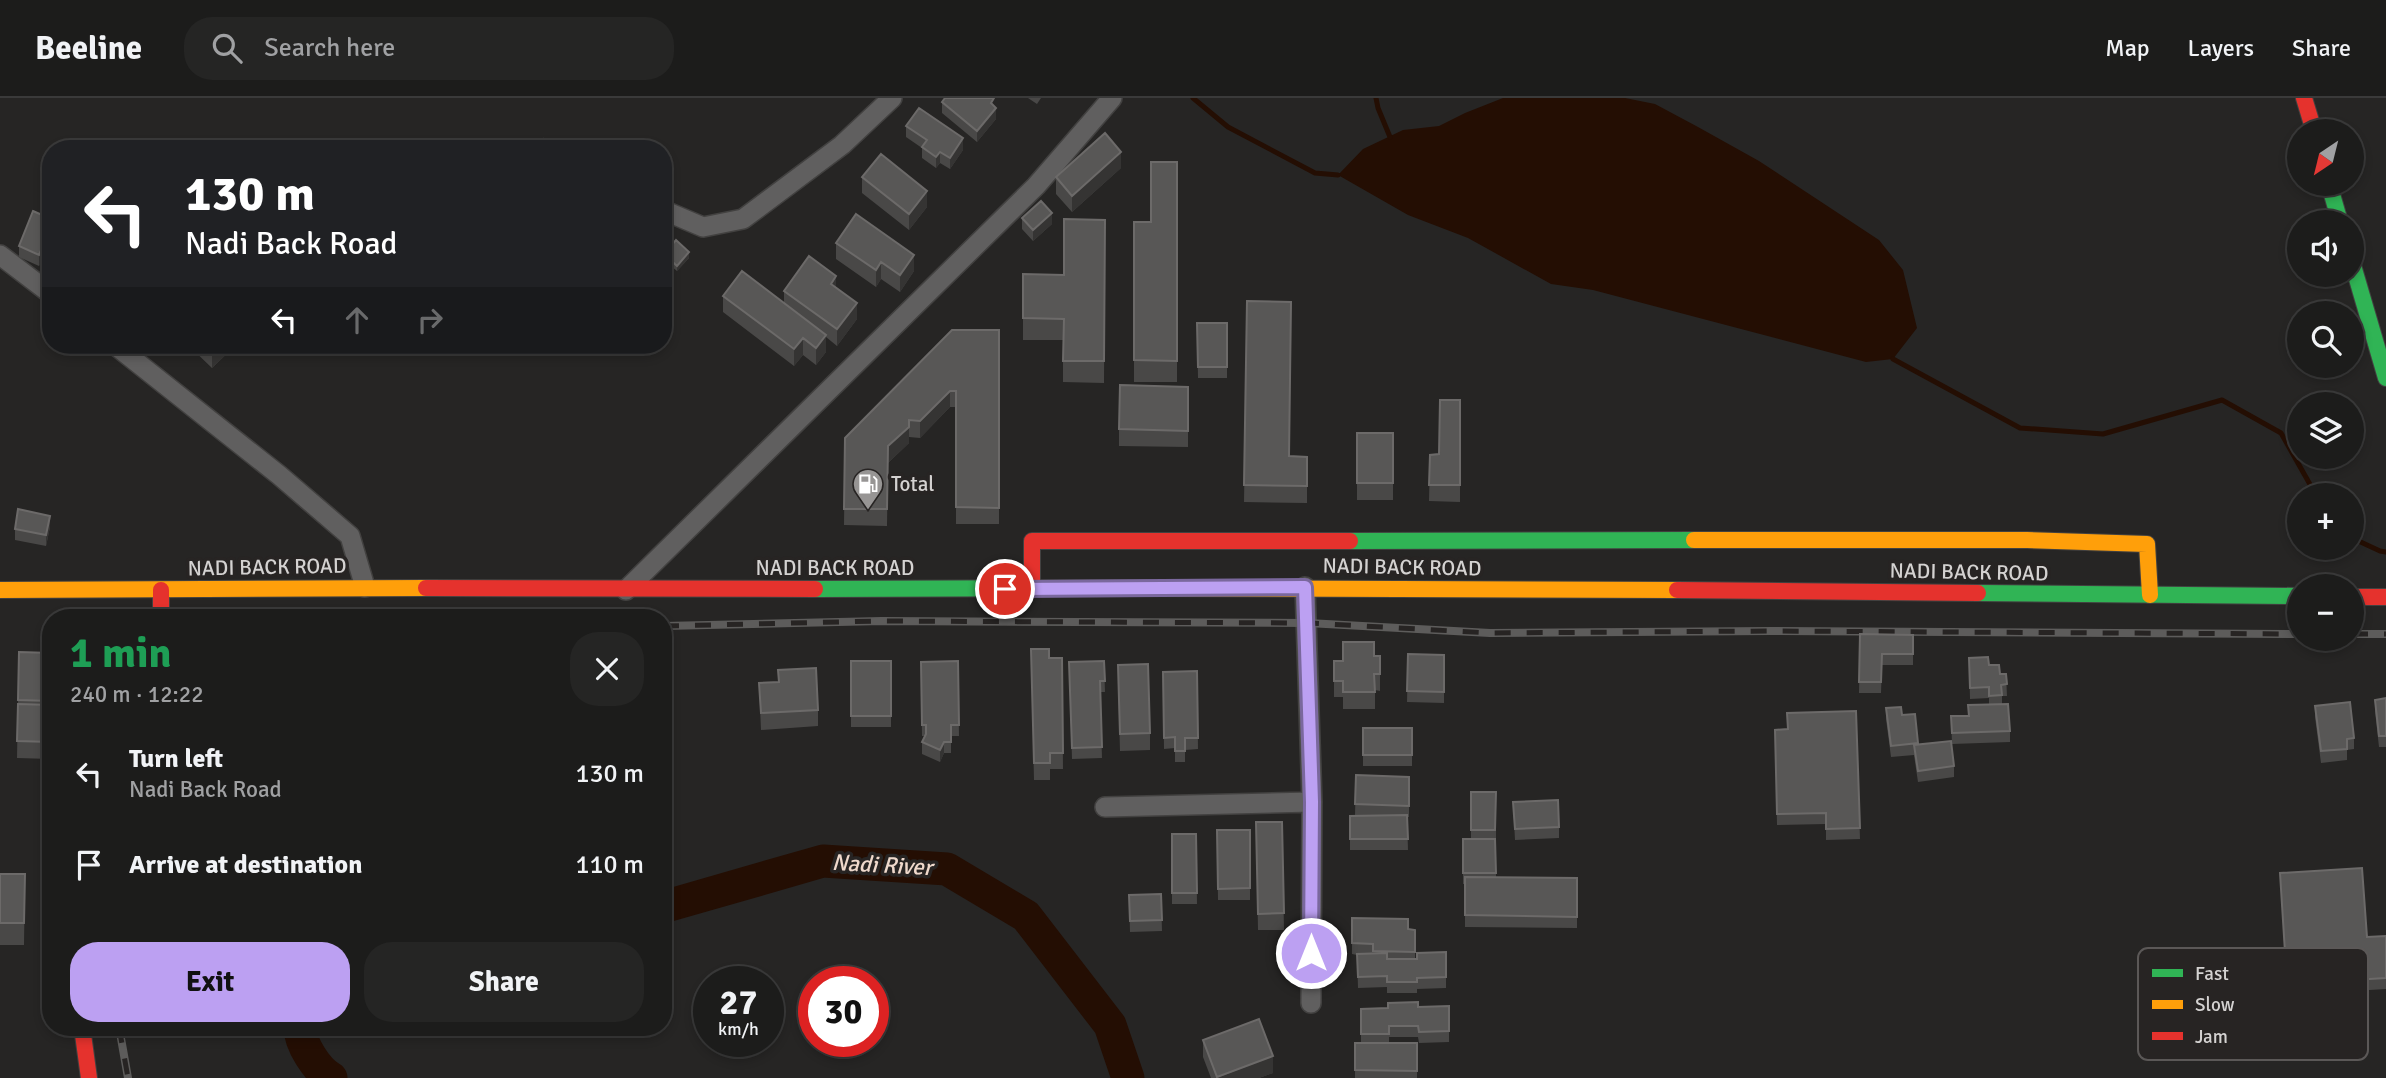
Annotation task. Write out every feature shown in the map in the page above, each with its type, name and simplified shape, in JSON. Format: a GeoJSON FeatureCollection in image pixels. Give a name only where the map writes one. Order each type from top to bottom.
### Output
{"type":"FeatureCollection","features":[{"type":"Feature","properties":{"kind":"main road"},"geometry":{"type":"LineString","coordinates":[[2304,98],[2310,119]]}},
{"type":"Feature","properties":{"kind":"main road"},"geometry":{"type":"LineString","coordinates":[[2359,287],[2386,378]]}},
{"type":"Feature","properties":{"kind":"main road"},"geometry":{"type":"LineString","coordinates":[[1032,589],[1032,541],[2027,540],[2147,544],[2150,595]]}},
{"type":"Feature","properties":{"kind":"main road","name":"NADI BACK ROAD"},"geometry":{"type":"LineString","coordinates":[[0,590],[365,587],[626,590],[1305,587],[2287,596]]}},
{"type":"Feature","properties":{"kind":"main road"},"geometry":{"type":"LineString","coordinates":[[161,590],[161,609]]}},
{"type":"Feature","properties":{"kind":"main road"},"geometry":{"type":"LineString","coordinates":[[2364,597],[2386,597]]}},
{"type":"Feature","properties":{"kind":"main road"},"geometry":{"type":"LineString","coordinates":[[83,1036],[89,1078]]}},
{"type":"Feature","properties":{"kind":"street"},"geometry":{"type":"LineString","coordinates":[[672,214],[703,227],[743,219],[842,145],[892,98]]}},
{"type":"Feature","properties":{"kind":"street"},"geometry":{"type":"LineString","coordinates":[[626,590],[1036,186],[1108,100]]}},
{"type":"Feature","properties":{"kind":"street"},"geometry":{"type":"LineString","coordinates":[[0,255],[42,287]]}},
{"type":"Feature","properties":{"kind":"street"},"geometry":{"type":"LineString","coordinates":[[126,354],[279,475],[350,536],[365,587]]}},
{"type":"Feature","properties":{"kind":"street"},"geometry":{"type":"LineString","coordinates":[[1305,587],[1312,802],[1311,1003]]}},
{"type":"Feature","properties":{"kind":"street"},"geometry":{"type":"LineString","coordinates":[[1105,807],[1312,802]]}},
{"type":"Feature","properties":{"kind":"shaded area"},"geometry":{"type":"Polygon","coordinates":[[[1503,98],[1625,98],[1655,104],[1698,127],[1759,161],[1879,240],[1903,270],[1917,328],[1893,359],[1866,362],[1593,290],[1551,284],[1468,238],[1408,215],[1338,175],[1363,149],[1403,130],[1439,126],[1503,98]]]}},
{"type":"Feature","properties":{"kind":"building"},"geometry":{"type":"Polygon","coordinates":[[[945,98],[994,98],[991,103],[996,108],[977,131],[942,102],[945,98]]]}},
{"type":"Feature","properties":{"kind":"building"},"geometry":{"type":"Polygon","coordinates":[[[919,108],[963,138],[950,158],[940,152],[936,157],[922,147],[927,140],[906,126],[919,108]]]}},
{"type":"Feature","properties":{"kind":"building"},"geometry":{"type":"Polygon","coordinates":[[[1105,133],[1121,152],[1072,196],[1056,177],[1105,133]]]}},
{"type":"Feature","properties":{"kind":"building"},"geometry":{"type":"Polygon","coordinates":[[[881,154],[927,191],[909,214],[862,177],[881,154]]]}},
{"type":"Feature","properties":{"kind":"building"},"geometry":{"type":"Polygon","coordinates":[[[1151,162],[1177,162],[1177,361],[1134,360],[1134,222],[1151,222],[1151,162]]]}},
{"type":"Feature","properties":{"kind":"building"},"geometry":{"type":"Polygon","coordinates":[[[1041,201],[1052,213],[1033,230],[1022,218],[1041,201]]]}},
{"type":"Feature","properties":{"kind":"building"},"geometry":{"type":"Polygon","coordinates":[[[33,211],[42,215],[42,248],[39,255],[19,246],[33,211]]]}},
{"type":"Feature","properties":{"kind":"building"},"geometry":{"type":"Polygon","coordinates":[[[856,214],[914,255],[900,275],[881,262],[876,270],[836,243],[856,214]]]}},
{"type":"Feature","properties":{"kind":"building"},"geometry":{"type":"Polygon","coordinates":[[[1064,219],[1105,220],[1104,361],[1063,361],[1064,319],[1023,318],[1023,274],[1064,275],[1064,219]]]}},
{"type":"Feature","properties":{"kind":"building"},"geometry":{"type":"Polygon","coordinates":[[[676,240],[689,252],[677,266],[672,261],[672,245],[676,240]]]}},
{"type":"Feature","properties":{"kind":"building"},"geometry":{"type":"Polygon","coordinates":[[[809,256],[836,276],[831,284],[857,303],[837,329],[784,291],[809,256]]]}},
{"type":"Feature","properties":{"kind":"building"},"geometry":{"type":"Polygon","coordinates":[[[742,271],[826,335],[816,348],[803,338],[794,349],[723,296],[742,271]]]}},
{"type":"Feature","properties":{"kind":"building"},"geometry":{"type":"Polygon","coordinates":[[[1247,301],[1291,302],[1289,456],[1307,457],[1307,486],[1244,485],[1247,301]]]}},
{"type":"Feature","properties":{"kind":"building"},"geometry":{"type":"Polygon","coordinates":[[[1197,323],[1227,323],[1227,367],[1198,367],[1197,323]]]}},
{"type":"Feature","properties":{"kind":"building"},"geometry":{"type":"Polygon","coordinates":[[[952,330],[999,330],[999,508],[956,507],[956,391],[950,391],[920,421],[909,420],[909,427],[888,446],[887,509],[844,509],[845,438],[952,330]]]}},
{"type":"Feature","properties":{"kind":"building"},"geometry":{"type":"Polygon","coordinates":[[[1120,385],[1188,387],[1188,431],[1119,429],[1120,385]]]}},
{"type":"Feature","properties":{"kind":"building"},"geometry":{"type":"Polygon","coordinates":[[[1440,400],[1460,400],[1460,485],[1429,485],[1430,455],[1439,454],[1440,400]]]}},
{"type":"Feature","properties":{"kind":"building"},"geometry":{"type":"Polygon","coordinates":[[[1357,433],[1393,433],[1393,483],[1357,483],[1357,433]]]}},
{"type":"Feature","properties":{"kind":"building"},"geometry":{"type":"Polygon","coordinates":[[[18,509],[50,516],[46,535],[15,529],[18,509]]]}},
{"type":"Feature","properties":{"kind":"building"},"geometry":{"type":"Polygon","coordinates":[[[1860,634],[1913,635],[1913,654],[1882,654],[1881,682],[1859,682],[1860,634]]]}},
{"type":"Feature","properties":{"kind":"building"},"geometry":{"type":"Polygon","coordinates":[[[1343,642],[1374,642],[1374,656],[1380,656],[1380,674],[1374,674],[1375,692],[1343,692],[1343,681],[1334,681],[1334,661],[1343,661],[1343,642]]]}},
{"type":"Feature","properties":{"kind":"building"},"geometry":{"type":"Polygon","coordinates":[[[1031,649],[1049,649],[1049,658],[1062,658],[1063,753],[1050,753],[1050,763],[1034,763],[1031,649]]]}},
{"type":"Feature","properties":{"kind":"building"},"geometry":{"type":"Polygon","coordinates":[[[19,652],[42,653],[42,701],[18,700],[19,652]]]}},
{"type":"Feature","properties":{"kind":"building"},"geometry":{"type":"Polygon","coordinates":[[[1408,654],[1444,655],[1444,692],[1407,691],[1408,654]]]}},
{"type":"Feature","properties":{"kind":"building"},"geometry":{"type":"Polygon","coordinates":[[[1988,657],[1989,665],[1999,665],[2000,674],[2006,674],[2007,684],[2001,685],[2002,695],[1989,696],[1989,687],[1970,688],[1969,658],[1988,657]]]}},
{"type":"Feature","properties":{"kind":"building"},"geometry":{"type":"Polygon","coordinates":[[[851,661],[891,661],[891,716],[851,716],[851,661]]]}},
{"type":"Feature","properties":{"kind":"building"},"geometry":{"type":"Polygon","coordinates":[[[958,661],[959,725],[951,725],[951,742],[944,742],[940,750],[922,742],[926,725],[922,725],[921,662],[958,661]]]}},
{"type":"Feature","properties":{"kind":"building"},"geometry":{"type":"Polygon","coordinates":[[[1104,661],[1105,681],[1100,681],[1102,747],[1072,748],[1069,662],[1104,661]]]}},
{"type":"Feature","properties":{"kind":"building"},"geometry":{"type":"Polygon","coordinates":[[[1148,664],[1150,733],[1120,734],[1118,665],[1148,664]]]}},
{"type":"Feature","properties":{"kind":"building"},"geometry":{"type":"Polygon","coordinates":[[[816,668],[818,710],[761,713],[759,683],[779,682],[778,670],[816,668]]]}},
{"type":"Feature","properties":{"kind":"building"},"geometry":{"type":"Polygon","coordinates":[[[1197,671],[1198,738],[1185,738],[1185,751],[1175,751],[1175,737],[1164,738],[1163,672],[1197,671]]]}},
{"type":"Feature","properties":{"kind":"building"},"geometry":{"type":"Polygon","coordinates":[[[2386,698],[2386,736],[2379,736],[2375,700],[2386,698]]]}},
{"type":"Feature","properties":{"kind":"building"},"geometry":{"type":"Polygon","coordinates":[[[2350,702],[2354,738],[2347,739],[2347,749],[2321,751],[2315,706],[2350,702]]]}},
{"type":"Feature","properties":{"kind":"building"},"geometry":{"type":"Polygon","coordinates":[[[18,704],[42,705],[42,742],[17,741],[18,704]]]}},
{"type":"Feature","properties":{"kind":"building"},"geometry":{"type":"Polygon","coordinates":[[[2008,704],[2010,731],[1952,733],[1951,716],[1969,716],[1968,705],[2008,704]]]}},
{"type":"Feature","properties":{"kind":"building"},"geometry":{"type":"Polygon","coordinates":[[[1901,707],[1902,715],[1915,714],[1918,743],[1891,746],[1886,708],[1901,707]]]}},
{"type":"Feature","properties":{"kind":"building"},"geometry":{"type":"Polygon","coordinates":[[[1856,711],[1860,828],[1826,829],[1826,813],[1777,814],[1775,730],[1788,729],[1787,713],[1856,711]]]}},
{"type":"Feature","properties":{"kind":"building"},"geometry":{"type":"Polygon","coordinates":[[[1363,728],[1412,728],[1412,755],[1363,755],[1363,728]]]}},
{"type":"Feature","properties":{"kind":"building"},"geometry":{"type":"Polygon","coordinates":[[[1951,741],[1954,766],[1918,771],[1914,745],[1951,741]]]}},
{"type":"Feature","properties":{"kind":"building"},"geometry":{"type":"Polygon","coordinates":[[[1356,775],[1409,777],[1409,806],[1355,804],[1356,775]]]}},
{"type":"Feature","properties":{"kind":"building"},"geometry":{"type":"Polygon","coordinates":[[[1471,792],[1496,792],[1495,830],[1471,830],[1471,792]]]}},
{"type":"Feature","properties":{"kind":"building"},"geometry":{"type":"Polygon","coordinates":[[[1558,800],[1559,827],[1515,829],[1513,802],[1558,800]]]}},
{"type":"Feature","properties":{"kind":"building"},"geometry":{"type":"Polygon","coordinates":[[[1407,815],[1408,839],[1350,839],[1350,816],[1407,815]]]}},
{"type":"Feature","properties":{"kind":"building"},"geometry":{"type":"Polygon","coordinates":[[[1256,822],[1282,822],[1284,913],[1258,914],[1256,822]]]}},
{"type":"Feature","properties":{"kind":"building"},"geometry":{"type":"Polygon","coordinates":[[[1217,830],[1250,830],[1250,888],[1218,889],[1217,830]]]}},
{"type":"Feature","properties":{"kind":"building"},"geometry":{"type":"Polygon","coordinates":[[[1172,834],[1196,834],[1197,893],[1172,893],[1172,834]]]}},
{"type":"Feature","properties":{"kind":"building"},"geometry":{"type":"Polygon","coordinates":[[[1463,839],[1495,839],[1496,873],[1463,873],[1463,839]]]}},
{"type":"Feature","properties":{"kind":"building"},"geometry":{"type":"Polygon","coordinates":[[[2362,868],[2367,937],[2386,936],[2386,978],[2368,979],[2368,948],[2285,948],[2280,873],[2362,868]]]}},
{"type":"Feature","properties":{"kind":"building"},"geometry":{"type":"Polygon","coordinates":[[[0,874],[25,874],[24,923],[0,923],[0,874]]]}},
{"type":"Feature","properties":{"kind":"building"},"geometry":{"type":"Polygon","coordinates":[[[1465,877],[1577,878],[1577,917],[1465,915],[1465,877]]]}},
{"type":"Feature","properties":{"kind":"building"},"geometry":{"type":"Polygon","coordinates":[[[1161,894],[1162,920],[1130,921],[1129,895],[1161,894]]]}},
{"type":"Feature","properties":{"kind":"building"},"geometry":{"type":"Polygon","coordinates":[[[1352,918],[1408,919],[1408,929],[1415,930],[1415,952],[1373,951],[1373,944],[1352,943],[1352,918]]]}},
{"type":"Feature","properties":{"kind":"building"},"geometry":{"type":"Polygon","coordinates":[[[1446,952],[1446,977],[1417,978],[1417,982],[1387,982],[1387,976],[1358,977],[1357,954],[1387,953],[1387,959],[1417,959],[1417,953],[1446,952]]]}},
{"type":"Feature","properties":{"kind":"building"},"geometry":{"type":"Polygon","coordinates":[[[1418,1002],[1418,1007],[1449,1006],[1449,1031],[1419,1032],[1418,1026],[1389,1026],[1389,1034],[1361,1034],[1361,1009],[1388,1008],[1388,1003],[1418,1002]]]}},
{"type":"Feature","properties":{"kind":"building"},"geometry":{"type":"Polygon","coordinates":[[[1259,1019],[1273,1056],[1217,1077],[1203,1040],[1259,1019]]]}},
{"type":"Feature","properties":{"kind":"building"},"geometry":{"type":"Polygon","coordinates":[[[1355,1043],[1417,1043],[1417,1071],[1355,1070],[1355,1043]]]}},
{"type":"Feature","properties":{"kind":"waterway"},"geometry":{"type":"LineString","coordinates":[[1193,98],[1228,127],[1315,173],[1338,175]]}},
{"type":"Feature","properties":{"kind":"waterway"},"geometry":{"type":"LineString","coordinates":[[1376,98],[1390,137]]}},
{"type":"Feature","properties":{"kind":"waterway"},"geometry":{"type":"LineString","coordinates":[[1893,359],[2020,428],[2103,434],[2222,400],[2281,433],[2309,483]]}},
{"type":"Feature","properties":{"kind":"waterway"},"geometry":{"type":"LineString","coordinates":[[2364,544],[2386,552]]}},
{"type":"Feature","properties":{"kind":"waterway","name":"Nadi River"},"geometry":{"type":"LineString","coordinates":[[672,904],[823,861],[947,869],[1026,916],[1110,1025],[1128,1078]]}},
{"type":"Feature","properties":{"kind":"waterway","name":"Nadi River"},"geometry":{"type":"LineString","coordinates":[[302,1036],[310,1056],[331,1078]]}},
{"type":"Feature","properties":{"kind":"railway"},"geometry":{"type":"LineString","coordinates":[[672,626],[882,621],[1308,623],[1490,633],[1770,631],[2287,634]]}},
{"type":"Feature","properties":{"kind":"railway"},"geometry":{"type":"LineString","coordinates":[[2364,634],[2386,634]]}},
{"type":"Feature","properties":{"kind":"railway"},"geometry":{"type":"LineString","coordinates":[[121,1036],[128,1078]]}},
{"type":"Feature","properties":{"kind":"traffic: fast"},"geometry":{"type":"LineString","coordinates":[[2332,196],[2337,210]]}},
{"type":"Feature","properties":{"kind":"traffic: fast"},"geometry":{"type":"LineString","coordinates":[[2359,287],[2386,378]]}},
{"type":"Feature","properties":{"kind":"traffic: fast"},"geometry":{"type":"LineString","coordinates":[[1350,541],[1694,540]]}},
{"type":"Feature","properties":{"kind":"traffic: fast"},"geometry":{"type":"LineString","coordinates":[[815,589],[1137,588]]}},
{"type":"Feature","properties":{"kind":"traffic: fast"},"geometry":{"type":"LineString","coordinates":[[1978,593],[2287,596]]}},
{"type":"Feature","properties":{"kind":"traffic: slow"},"geometry":{"type":"LineString","coordinates":[[1694,540],[2027,540],[2147,544],[2150,595]]}},
{"type":"Feature","properties":{"kind":"traffic: slow"},"geometry":{"type":"LineString","coordinates":[[0,590],[426,588]]}},
{"type":"Feature","properties":{"kind":"traffic: slow"},"geometry":{"type":"LineString","coordinates":[[1137,588],[1677,590]]}},
{"type":"Feature","properties":{"kind":"traffic: jam"},"geometry":{"type":"LineString","coordinates":[[2304,98],[2310,119]]}},
{"type":"Feature","properties":{"kind":"traffic: jam"},"geometry":{"type":"LineString","coordinates":[[1032,589],[1032,541],[1350,541]]}},
{"type":"Feature","properties":{"kind":"traffic: jam"},"geometry":{"type":"LineString","coordinates":[[426,588],[815,589]]}},
{"type":"Feature","properties":{"kind":"traffic: jam"},"geometry":{"type":"LineString","coordinates":[[161,590],[161,609]]}},
{"type":"Feature","properties":{"kind":"traffic: jam"},"geometry":{"type":"LineString","coordinates":[[1677,590],[1978,593]]}},
{"type":"Feature","properties":{"kind":"traffic: jam"},"geometry":{"type":"LineString","coordinates":[[2364,597],[2386,597]]}},
{"type":"Feature","properties":{"kind":"traffic: jam"},"geometry":{"type":"LineString","coordinates":[[83,1036],[89,1078]]}},
{"type":"Feature","properties":{"kind":"place","name":"Total"},"geometry":{"type":"Point","coordinates":[868,511]}},
{"type":"Feature","properties":{"kind":"route"},"geometry":{"type":"LineString","coordinates":[[1005,589],[1305,587],[1312,802],[1311,953]]}}]}
